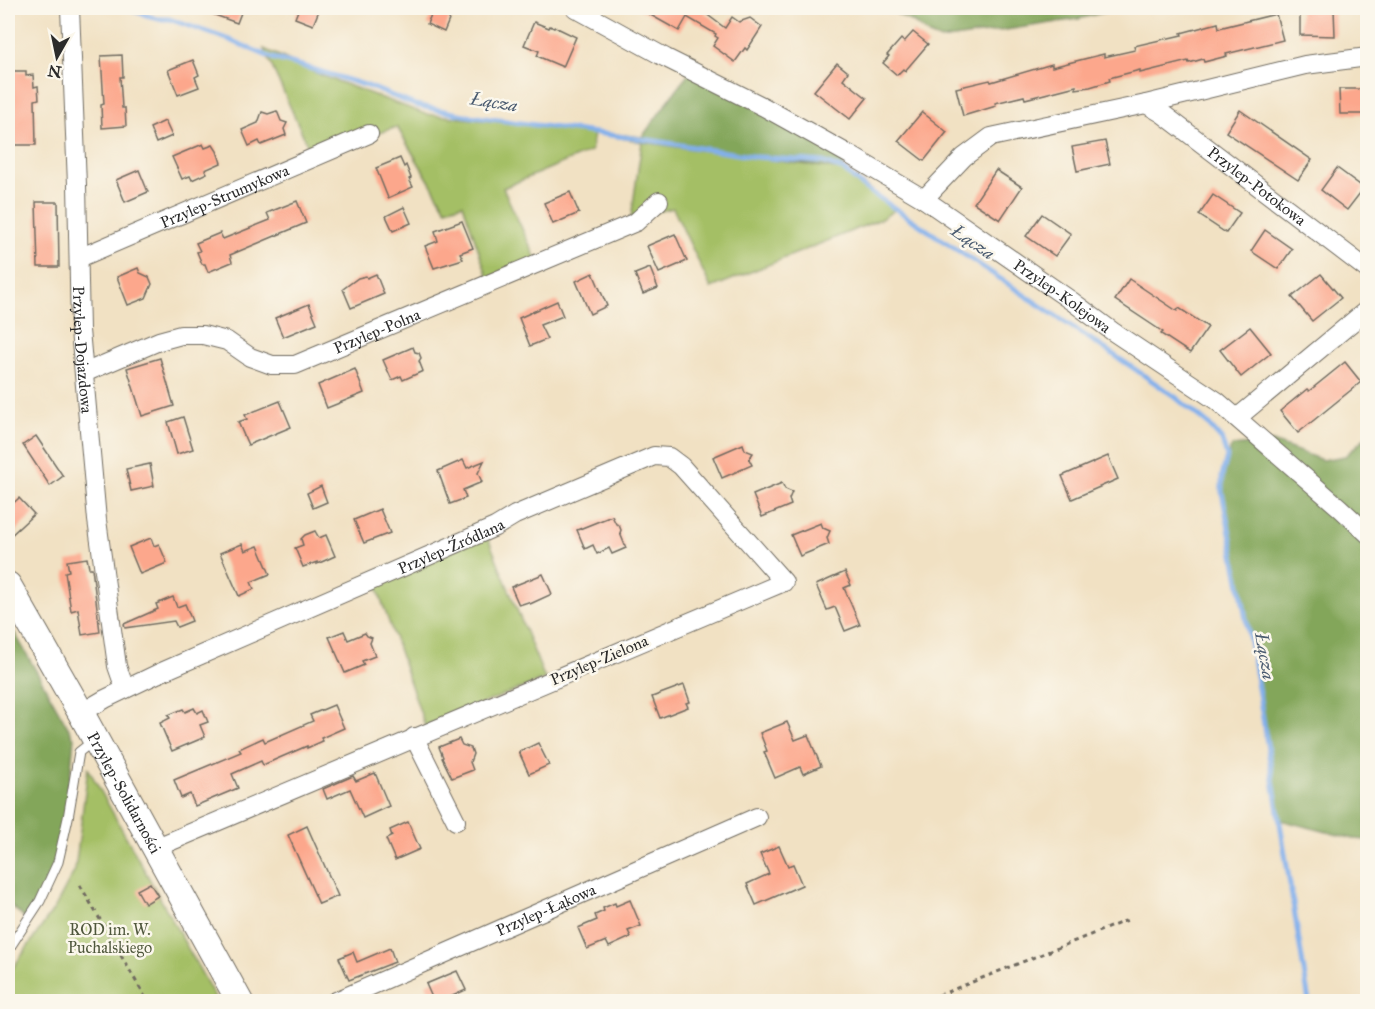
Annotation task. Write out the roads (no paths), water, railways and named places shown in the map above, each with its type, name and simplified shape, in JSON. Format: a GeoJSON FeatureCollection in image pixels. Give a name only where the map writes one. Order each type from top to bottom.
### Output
{"type":"FeatureCollection","features":[{"type":"Feature","properties":{"kind":"main road","name":"Przylep-Solidarności"},"geometry":{"type":"LineString","coordinates":[[8,585],[240,1002]]}},
{"type":"Feature","properties":{"kind":"street","name":"Przylep-Dojazdowa"},"geometry":{"type":"LineString","coordinates":[[70,8],[80,330],[101,555],[117,666],[125,689]]}},
{"type":"Feature","properties":{"kind":"street","name":"Przylep-Kolejowa"},"geometry":{"type":"LineString","coordinates":[[575,8],[850,155],[924,199],[1217,401],[1368,534]]}},
{"type":"Feature","properties":{"kind":"street"},"geometry":{"type":"LineString","coordinates":[[924,199],[964,157],[991,137],[1146,104],[1305,64],[1368,57]]}},
{"type":"Feature","properties":{"kind":"street","name":"Przylep-Potokowa"},"geometry":{"type":"LineString","coordinates":[[1146,104],[1368,270]]}},
{"type":"Feature","properties":{"kind":"street","name":"Przylep-Strumykowa"},"geometry":{"type":"LineString","coordinates":[[79,258],[369,134]]}},
{"type":"Feature","properties":{"kind":"street","name":"Przylep-Polna"},"geometry":{"type":"LineString","coordinates":[[84,373],[181,334],[203,335],[227,341],[250,357],[272,365],[295,365],[636,222],[659,201]]}},
{"type":"Feature","properties":{"kind":"street"},"geometry":{"type":"LineString","coordinates":[[1237,418],[1368,309]]}},
{"type":"Feature","properties":{"kind":"street","name":"Przylep-Źródlana"},"geometry":{"type":"LineString","coordinates":[[81,713],[156,674],[654,456],[669,457],[681,466],[784,582]]}},
{"type":"Feature","properties":{"kind":"street","name":"Przylep-Zielona"},"geometry":{"type":"LineString","coordinates":[[155,848],[784,582]]}},
{"type":"Feature","properties":{"kind":"street"},"geometry":{"type":"LineString","coordinates":[[414,737],[456,821]]}},
{"type":"Feature","properties":{"kind":"street","name":"Przylep-Łąkowa"},"geometry":{"type":"LineString","coordinates":[[334,1002],[758,818]]}},
{"type":"Feature","properties":{"kind":"lane"},"geometry":{"type":"LineString","coordinates":[[8,950],[40,901],[58,862],[79,752],[95,738]]}},
{"type":"Feature","properties":{"kind":"waterway","name":"Łącza"},"geometry":{"type":"LineString","coordinates":[[125,8],[158,19],[169,19],[230,40],[272,58],[368,86],[415,105],[469,116],[757,157],[823,162],[844,170],[866,189],[1174,396],[1207,423],[1222,440],[1227,457],[1222,476],[1222,492],[1256,675],[1309,1002]]}},
{"type":"Feature","properties":{"kind":"park label","name":"ROD im. W. Puchalskiego"},"geometry":{"type":"Point","coordinates":[110,938]}}]}
